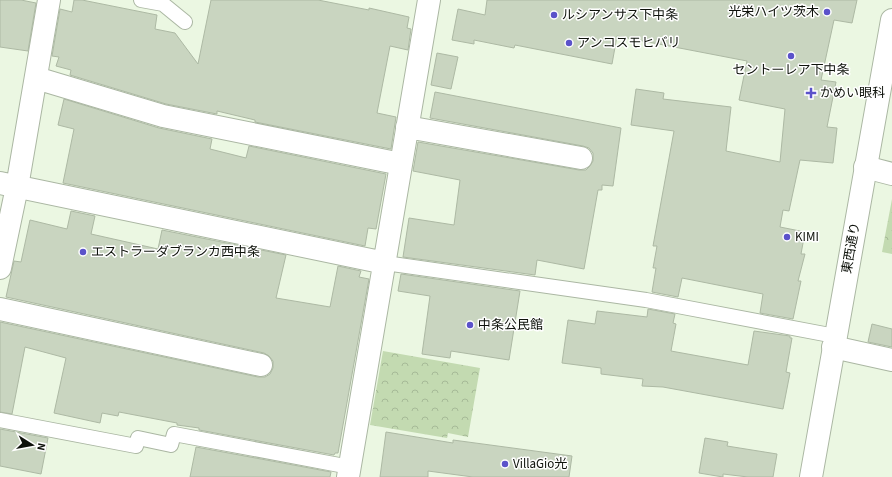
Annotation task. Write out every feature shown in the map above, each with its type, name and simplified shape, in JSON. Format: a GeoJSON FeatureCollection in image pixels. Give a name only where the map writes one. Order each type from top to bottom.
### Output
{"type":"FeatureCollection","features":[{"type":"Feature","properties":{"kind":"street"},"geometry":{"type":"LineString","coordinates":[[0,268],[8,185],[36,78],[49,0]]}},
{"type":"Feature","properties":{"kind":"street"},"geometry":{"type":"LineString","coordinates":[[349,472],[385,263],[427,0]]}},
{"type":"Feature","properties":{"kind":"street","name":"東西通り"},"geometry":{"type":"LineString","coordinates":[[811,477],[865,168],[886,91],[892,20]]}},
{"type":"Feature","properties":{"kind":"street"},"geometry":{"type":"LineString","coordinates":[[36,78],[163,116],[401,164]]}},
{"type":"Feature","properties":{"kind":"street"},"geometry":{"type":"LineString","coordinates":[[407,127],[581,158]]}},
{"type":"Feature","properties":{"kind":"street"},"geometry":{"type":"LineString","coordinates":[[865,168],[892,174]]}},
{"type":"Feature","properties":{"kind":"street"},"geometry":{"type":"LineString","coordinates":[[8,185],[385,263]]}},
{"type":"Feature","properties":{"kind":"street"},"geometry":{"type":"LineString","coordinates":[[0,309],[261,365]]}},
{"type":"Feature","properties":{"kind":"street"},"geometry":{"type":"LineString","coordinates":[[834,341],[892,360]]}},
{"type":"Feature","properties":{"kind":"lane"},"geometry":{"type":"LineString","coordinates":[[141,0],[164,4],[185,22]]}},
{"type":"Feature","properties":{"kind":"lane"},"geometry":{"type":"LineString","coordinates":[[385,263],[646,300],[834,341]]}},
{"type":"Feature","properties":{"kind":"lane"},"geometry":{"type":"LineString","coordinates":[[0,420],[136,446],[138,438],[171,445],[174,434],[349,472]]}},
{"type":"Feature","properties":{"kind":"green space"},"geometry":{"type":"Polygon","coordinates":[[[892,199],[892,254],[882,252],[892,199]]]}},
{"type":"Feature","properties":{"kind":"green space"},"geometry":{"type":"Polygon","coordinates":[[[383,351],[480,368],[468,437],[448,433],[447,438],[370,425],[383,351]]]}},
{"type":"Feature","properties":{"kind":"building"},"geometry":{"type":"Polygon","coordinates":[[[0,0],[21,0],[36,3],[28,51],[0,47],[0,0]]]}},
{"type":"Feature","properties":{"kind":"building"},"geometry":{"type":"Polygon","coordinates":[[[74,0],[82,0],[157,15],[155,29],[175,33],[198,64],[211,0],[318,0],[369,10],[369,8],[409,17],[407,28],[411,29],[408,50],[390,46],[377,113],[396,117],[391,149],[255,122],[255,120],[217,111],[217,114],[166,104],[70,75],[71,70],[56,66],[59,57],[52,56],[60,9],[72,12],[74,0]]]}},
{"type":"Feature","properties":{"kind":"building"},"geometry":{"type":"Polygon","coordinates":[[[487,0],[857,0],[852,23],[834,20],[821,80],[836,82],[827,127],[837,128],[833,163],[800,160],[789,211],[783,210],[780,227],[805,232],[801,254],[805,254],[798,281],[801,281],[793,319],[760,313],[763,294],[682,278],[678,297],[652,292],[656,268],[653,268],[657,246],[653,246],[674,131],[631,125],[636,89],[664,93],[663,99],[731,107],[726,151],[780,162],[785,109],[739,100],[747,61],[617,36],[612,64],[515,45],[514,48],[474,40],[474,44],[452,40],[458,9],[485,15],[487,0]]]}},
{"type":"Feature","properties":{"kind":"building"},"geometry":{"type":"Polygon","coordinates":[[[437,53],[458,57],[451,89],[431,85],[437,53]]]}},
{"type":"Feature","properties":{"kind":"building"},"geometry":{"type":"Polygon","coordinates":[[[435,92],[621,128],[613,186],[602,185],[602,190],[598,190],[584,269],[537,260],[535,275],[403,257],[409,218],[454,225],[460,180],[413,171],[418,142],[579,170],[586,170],[593,161],[593,153],[589,148],[583,146],[430,118],[435,92]]]}},
{"type":"Feature","properties":{"kind":"building"},"geometry":{"type":"Polygon","coordinates":[[[64,99],[159,128],[212,139],[210,149],[246,158],[249,146],[386,174],[376,229],[368,228],[365,246],[63,183],[74,129],[58,125],[64,99]]]}},
{"type":"Feature","properties":{"kind":"building"},"geometry":{"type":"Polygon","coordinates":[[[71,211],[95,216],[91,234],[158,249],[162,230],[286,255],[276,298],[330,307],[338,266],[361,271],[359,277],[369,279],[338,453],[335,453],[334,455],[199,430],[199,428],[177,425],[177,423],[119,412],[118,416],[102,413],[100,423],[54,413],[66,358],[25,347],[12,414],[0,412],[0,322],[258,377],[265,377],[270,374],[273,368],[273,361],[264,353],[6,297],[14,261],[21,262],[30,220],[67,229],[71,211]]]}},
{"type":"Feature","properties":{"kind":"building","name":"中条公民館"},"geometry":{"type":"Polygon","coordinates":[[[401,274],[520,291],[509,360],[451,351],[450,358],[422,354],[430,296],[398,291],[401,274]]]}},
{"type":"Feature","properties":{"kind":"building"},"geometry":{"type":"Polygon","coordinates":[[[648,309],[675,314],[673,323],[676,324],[671,351],[748,365],[754,331],[790,336],[790,338],[792,338],[786,372],[790,373],[783,409],[663,387],[642,386],[643,379],[601,374],[601,368],[562,363],[568,320],[595,324],[597,311],[647,317],[648,309]]]}},
{"type":"Feature","properties":{"kind":"building"},"geometry":{"type":"Polygon","coordinates":[[[872,324],[892,329],[892,347],[868,342],[872,324]]]}},
{"type":"Feature","properties":{"kind":"building"},"geometry":{"type":"Polygon","coordinates":[[[0,429],[48,438],[41,474],[0,466],[0,429]]]}},
{"type":"Feature","properties":{"kind":"building","name":"VillaGio光"},"geometry":{"type":"Polygon","coordinates":[[[386,432],[453,443],[453,440],[572,456],[569,477],[473,477],[428,471],[428,477],[380,477],[386,432]]]}},
{"type":"Feature","properties":{"kind":"building"},"geometry":{"type":"Polygon","coordinates":[[[705,438],[728,442],[727,446],[777,454],[773,477],[748,477],[723,474],[723,477],[699,473],[705,438]]]}},
{"type":"Feature","properties":{"kind":"building"},"geometry":{"type":"Polygon","coordinates":[[[196,447],[331,472],[330,477],[190,477],[196,447]]]}},
{"type":"Feature","properties":{"kind":"place","name":"光栄ハイツ茨木"},"geometry":{"type":"Point","coordinates":[827,12]}},
{"type":"Feature","properties":{"kind":"place","name":"ルシアンサス下中条"},"geometry":{"type":"Point","coordinates":[554,15]}},
{"type":"Feature","properties":{"kind":"place","name":"アンコスモヒバリ"},"geometry":{"type":"Point","coordinates":[569,43]}},
{"type":"Feature","properties":{"kind":"place","name":"セントーレア下中条"},"geometry":{"type":"Point","coordinates":[791,56]}},
{"type":"Feature","properties":{"kind":"place","name":"かめい眼科"},"geometry":{"type":"Point","coordinates":[811,93]}},
{"type":"Feature","properties":{"kind":"place","name":"KIMI"},"geometry":{"type":"Point","coordinates":[787,237]}},
{"type":"Feature","properties":{"kind":"place","name":"エストラーダブランカ西中条"},"geometry":{"type":"Point","coordinates":[83,252]}},
{"type":"Feature","properties":{"kind":"place","name":"中条公民館"},"geometry":{"type":"Point","coordinates":[470,325]}},
{"type":"Feature","properties":{"kind":"place","name":"VillaGio光"},"geometry":{"type":"Point","coordinates":[505,464]}}]}
